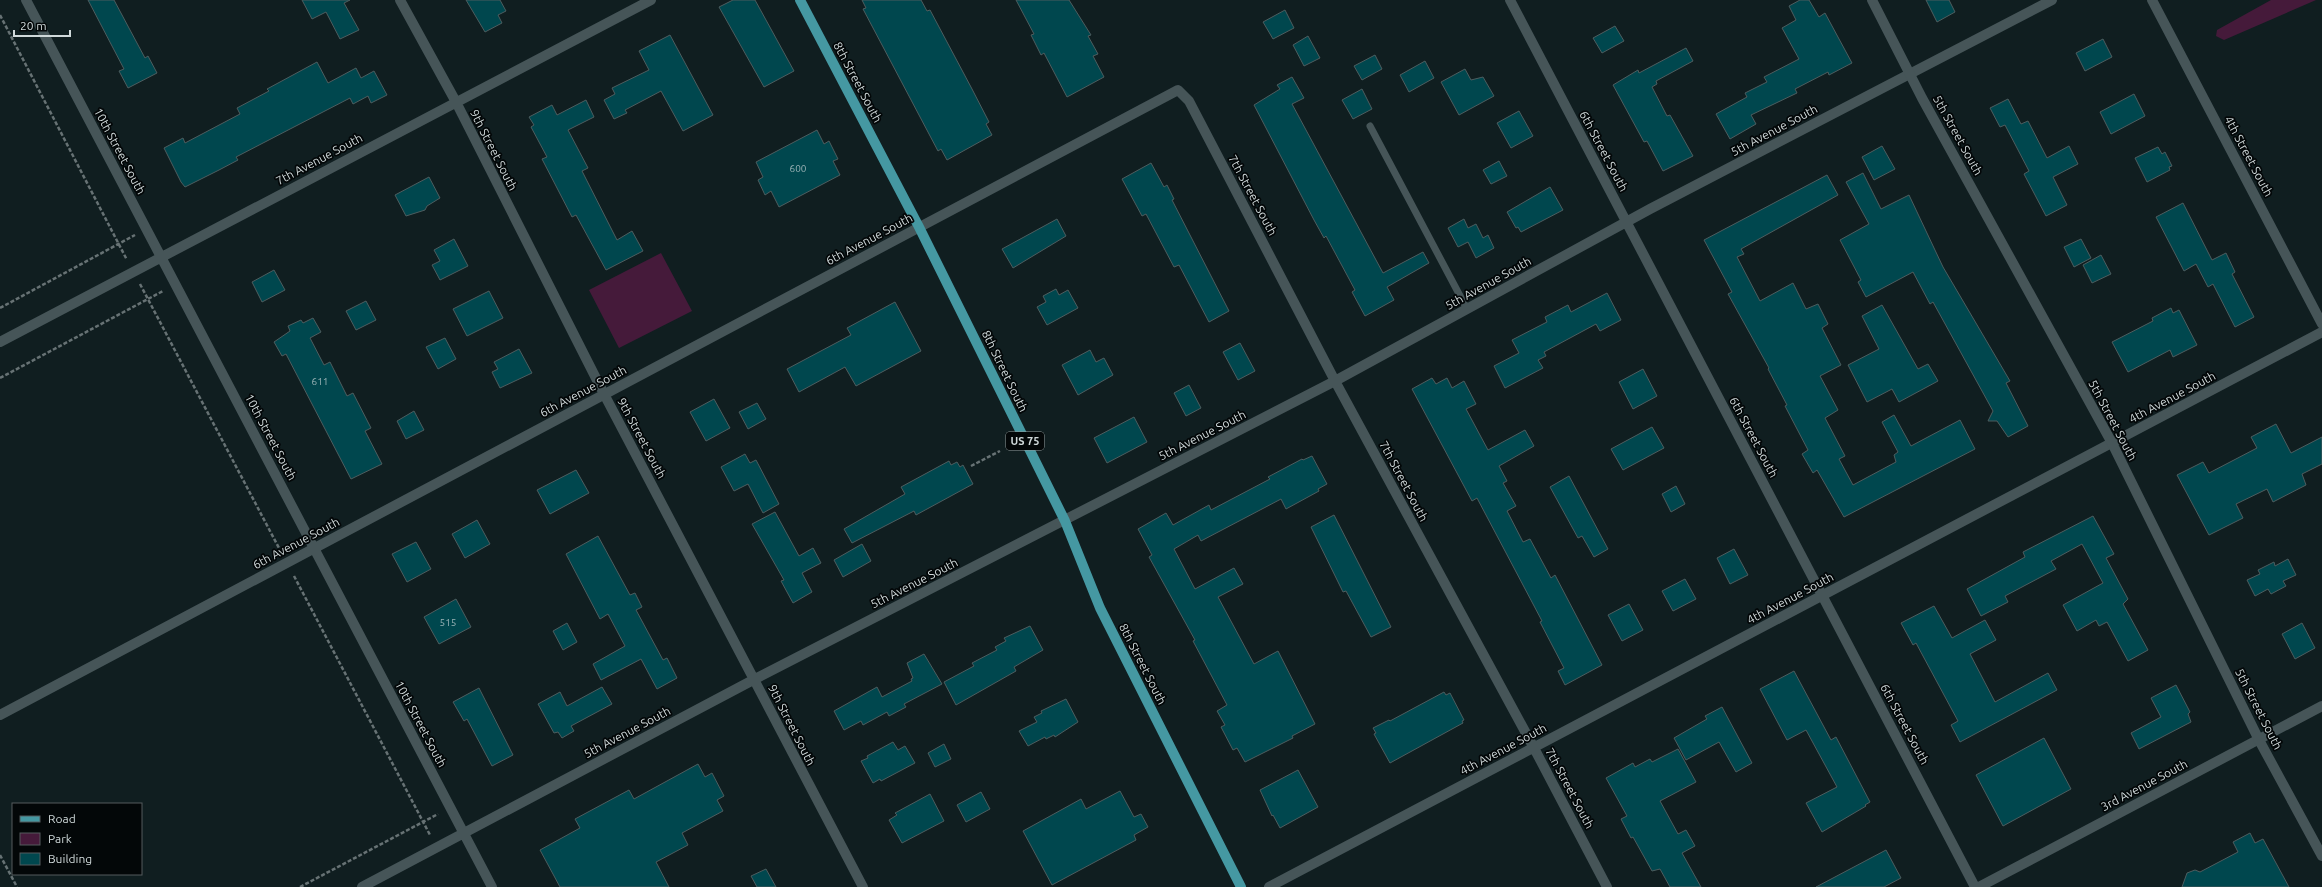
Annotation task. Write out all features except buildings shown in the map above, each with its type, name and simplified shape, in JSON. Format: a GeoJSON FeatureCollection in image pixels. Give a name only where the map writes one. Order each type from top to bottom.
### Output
{"type":"FeatureCollection","features":[{"type":"Feature","properties":{"kind":"main road","name":"8th Street South"},"geometry":{"type":"LineString","coordinates":[[800,0],[919,227],[1065,521],[1100,608],[1241,887]]}},
{"type":"Feature","properties":{"kind":"street","name":"10th Street South"},"geometry":{"type":"LineString","coordinates":[[26,0],[492,887]]}},
{"type":"Feature","properties":{"kind":"street","name":"9th Street South"},"geometry":{"type":"LineString","coordinates":[[400,0],[456,102],[604,394],[755,679],[768,710],[863,887]]}},
{"type":"Feature","properties":{"kind":"street","name":"7th Avenue South"},"geometry":{"type":"LineString","coordinates":[[0,342],[651,0]]}},
{"type":"Feature","properties":{"kind":"street","name":"6th Street South"},"geometry":{"type":"LineString","coordinates":[[1510,0],[1975,887]]}},
{"type":"Feature","properties":{"kind":"street","name":"5th Street South"},"geometry":{"type":"LineString","coordinates":[[1872,0],[1910,73],[2112,443],[2259,740],[2322,856]]}},
{"type":"Feature","properties":{"kind":"street","name":"5th Avenue South"},"geometry":{"type":"LineString","coordinates":[[362,887],[755,679],[1335,381],[1627,222],[2052,0]]}},
{"type":"Feature","properties":{"kind":"street","name":"4th Street South"},"geometry":{"type":"LineString","coordinates":[[2152,0],[2322,324]]}},
{"type":"Feature","properties":{"kind":"street","name":"6th Avenue South"},"geometry":{"type":"LineString","coordinates":[[0,715],[1178,90]]}},
{"type":"Feature","properties":{"kind":"street","name":"7th Street South"},"geometry":{"type":"LineString","coordinates":[[1178,90],[1189,100],[1335,381],[1534,748],[1606,887]]}},
{"type":"Feature","properties":{"kind":"street","name":"4th Avenue South"},"geometry":{"type":"LineString","coordinates":[[1269,887],[2322,332]]}},
{"type":"Feature","properties":{"kind":"street","name":"3rd Avenue South"},"geometry":{"type":"LineString","coordinates":[[1979,887],[2322,706]]}},
{"type":"Feature","properties":{"kind":"lane"},"geometry":{"type":"LineString","coordinates":[[1370,126],[1467,309]]}},
{"type":"Feature","properties":{"kind":"path"},"geometry":{"type":"LineString","coordinates":[[0,16],[133,272],[437,848]]}},
{"type":"Feature","properties":{"kind":"path"},"geometry":{"type":"LineString","coordinates":[[0,308],[119,243],[146,230]]}},
{"type":"Feature","properties":{"kind":"path"},"geometry":{"type":"LineString","coordinates":[[0,378],[176,283]]}},
{"type":"Feature","properties":{"kind":"path"},"geometry":{"type":"LineString","coordinates":[[971,466],[1000,451]]}},
{"type":"Feature","properties":{"kind":"path"},"geometry":{"type":"LineString","coordinates":[[300,887],[450,808]]}},
{"type":"Feature","properties":{"kind":"path"},"geometry":{"type":"LineString","coordinates":[[0,855],[17,887]]}},
{"type":"Feature","properties":{"kind":"green space"},"geometry":{"type":"Polygon","coordinates":[[[2271,0],[2316,0],[2224,40],[2216,36],[2217,30],[2271,0]]]}},
{"type":"Feature","properties":{"kind":"green space"},"geometry":{"type":"Polygon","coordinates":[[[661,253],[692,311],[619,348],[589,290],[661,253]]]}}]}
